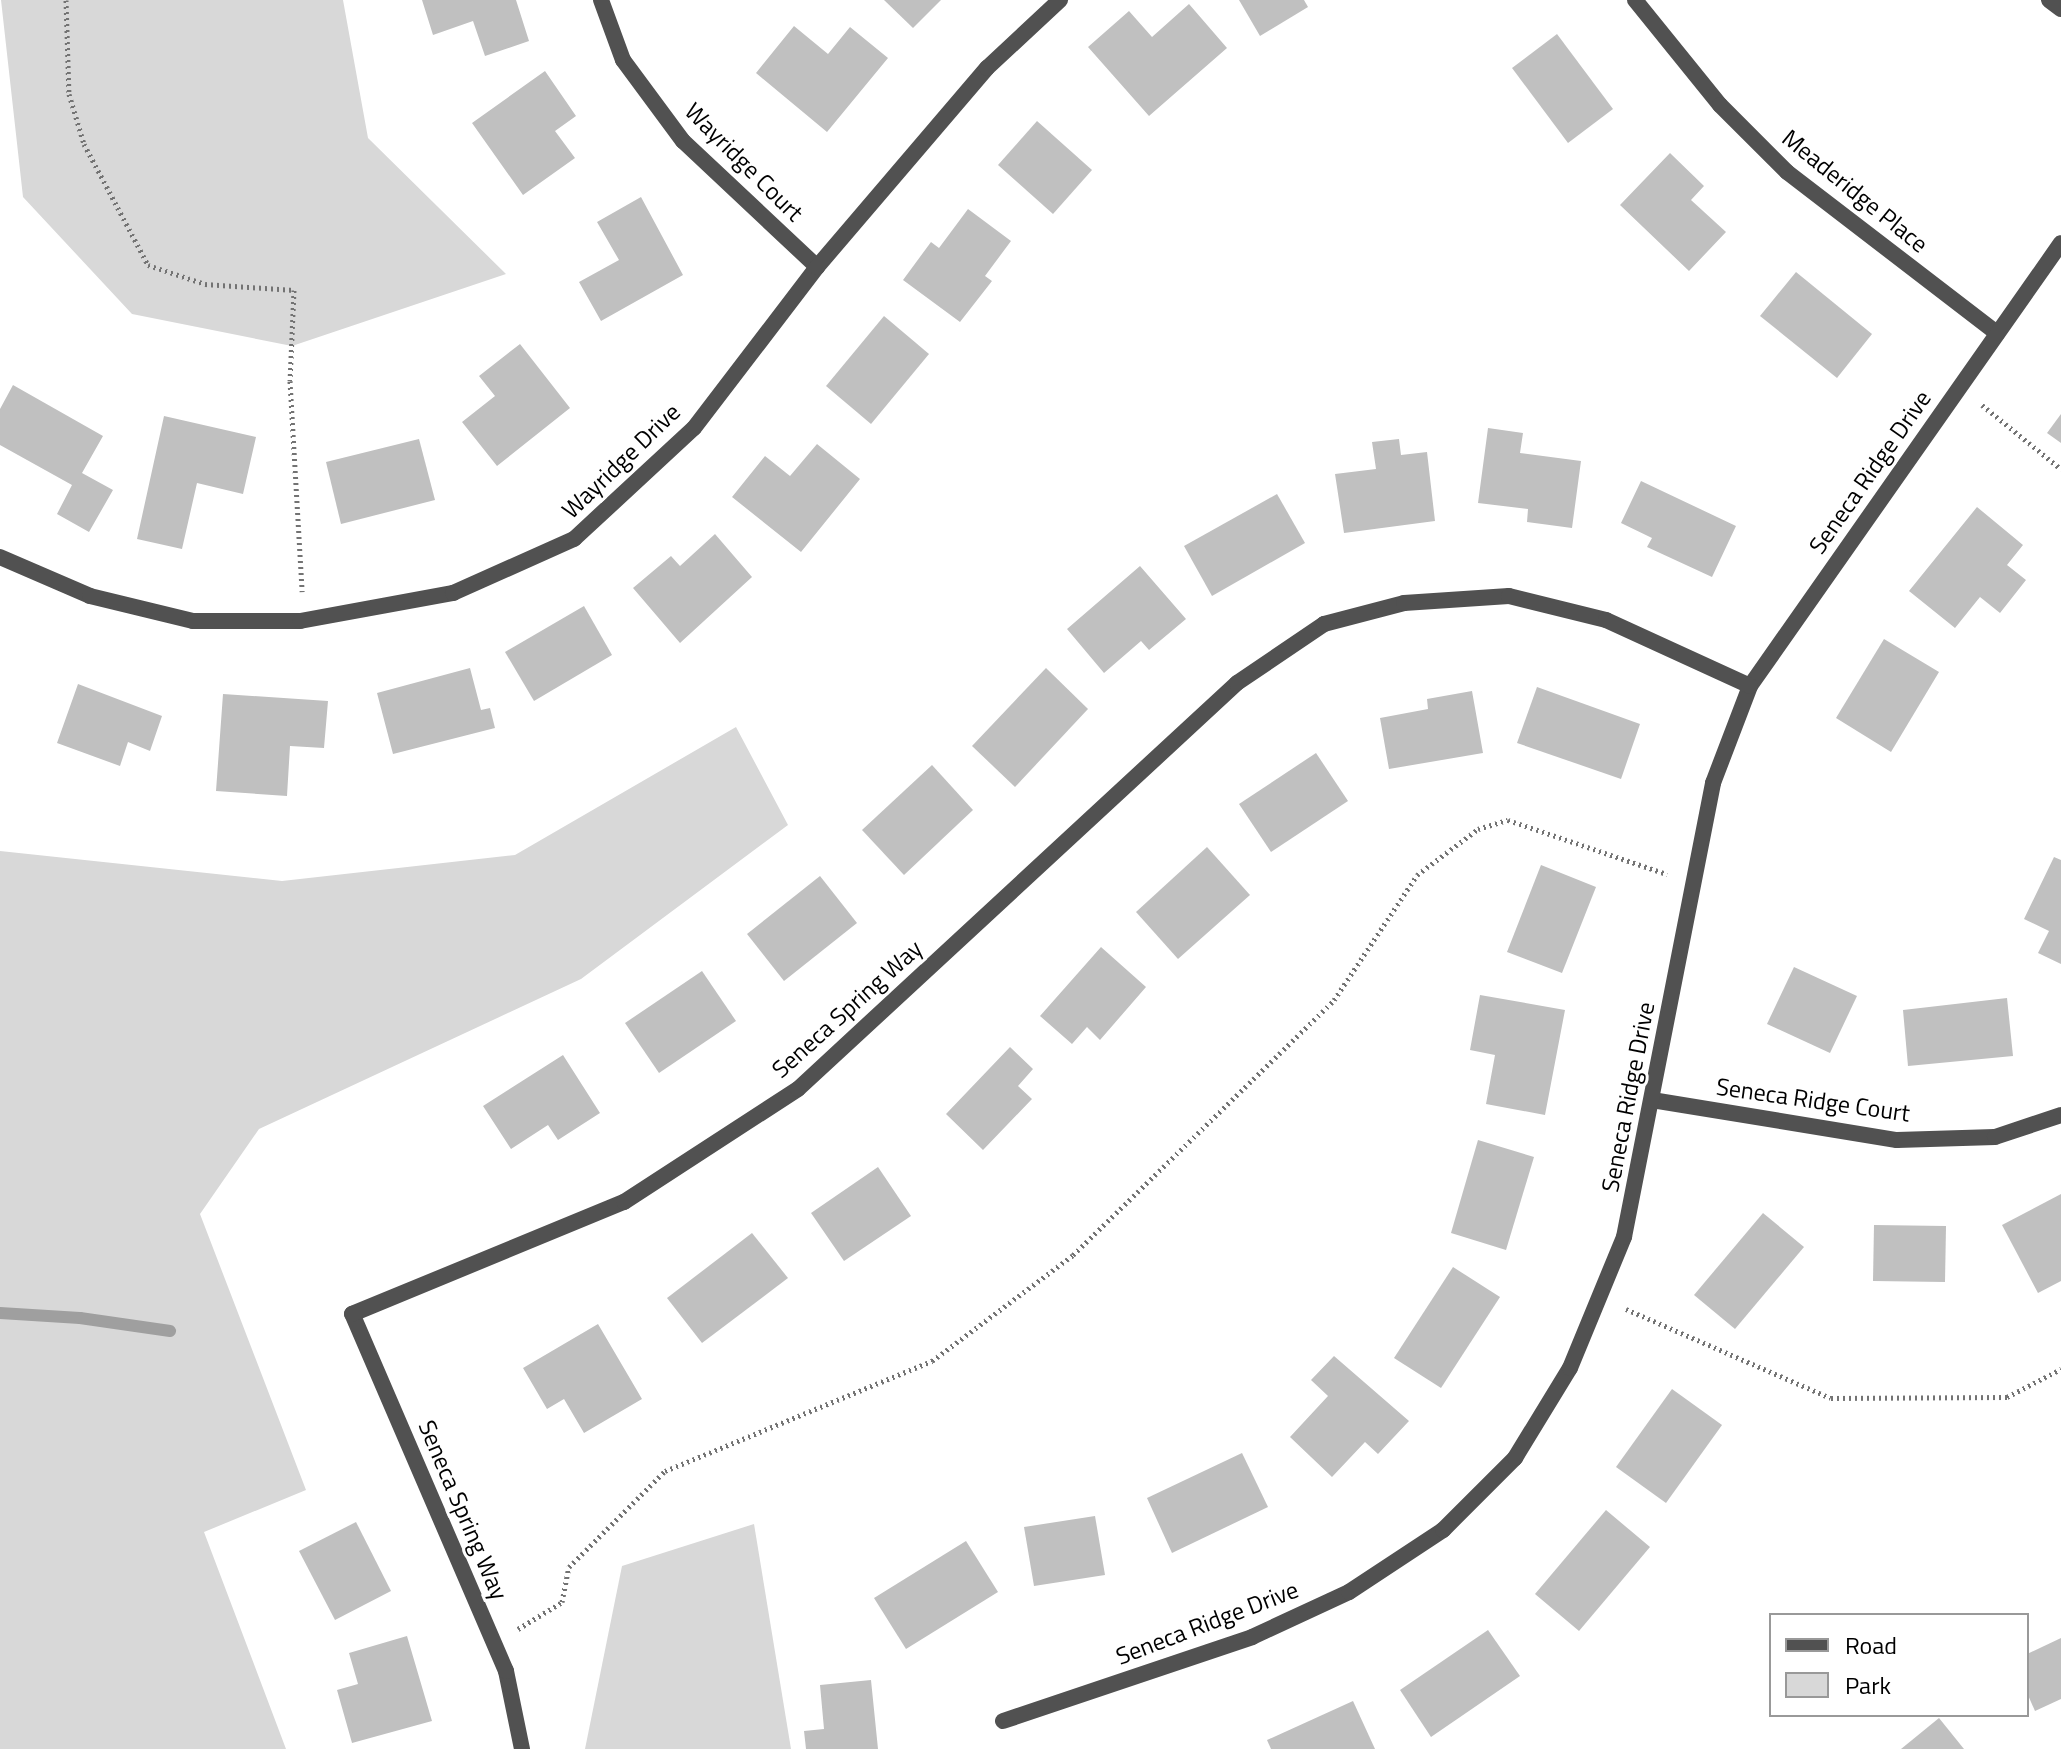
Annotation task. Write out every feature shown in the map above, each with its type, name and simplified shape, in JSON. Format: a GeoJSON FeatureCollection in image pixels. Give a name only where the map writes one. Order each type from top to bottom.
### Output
{"type":"FeatureCollection","features":[{"type":"Feature","properties":{"kind":"street","name":"Wayridge Court"},"geometry":{"type":"LineString","coordinates":[[601,0],[623,60],[683,141],[817,267]]}},
{"type":"Feature","properties":{"kind":"street","name":"Wayridge Drive"},"geometry":{"type":"LineString","coordinates":[[0,557],[90,596],[193,621],[300,621],[453,593],[574,539],[694,428],[817,267],[987,68],[1060,0]]}},
{"type":"Feature","properties":{"kind":"street","name":"Meaderidge Place"},"geometry":{"type":"LineString","coordinates":[[1635,0],[1720,105],[1787,172],[1997,333]]}},
{"type":"Feature","properties":{"kind":"street"},"geometry":{"type":"LineString","coordinates":[[2049,0],[2061,9]]}},
{"type":"Feature","properties":{"kind":"street","name":"Seneca Ridge Drive"},"geometry":{"type":"LineString","coordinates":[[1003,1721],[1252,1637],[1349,1592],[1443,1530],[1515,1458],[1570,1368],[1624,1237],[1713,783],[1750,686],[2061,243]]}},
{"type":"Feature","properties":{"kind":"street","name":"Seneca Spring Way"},"geometry":{"type":"LineString","coordinates":[[522,1749],[506,1671],[352,1314],[624,1202],[798,1089],[1237,683],[1324,624],[1404,603],[1509,596],[1606,620],[1750,686]]}},
{"type":"Feature","properties":{"kind":"street","name":"Seneca Ridge Court"},"geometry":{"type":"LineString","coordinates":[[1652,1100],[1897,1140],[1995,1137],[2061,1115]]}},
{"type":"Feature","properties":{"kind":"path"},"geometry":{"type":"LineString","coordinates":[[66,0],[69,94],[84,144],[148,265],[205,284],[294,290],[290,381],[300,621]]}},
{"type":"Feature","properties":{"kind":"path"},"geometry":{"type":"LineString","coordinates":[[1959,387],[2061,469]]}},
{"type":"Feature","properties":{"kind":"path"},"geometry":{"type":"LineString","coordinates":[[493,1641],[557,1608],[573,1561],[665,1471],[932,1361],[1073,1255],[1334,1000],[1417,875],[1478,829],[1508,820],[1694,883]]}},
{"type":"Feature","properties":{"kind":"path"},"geometry":{"type":"LineString","coordinates":[[1599,1298],[1831,1398],[2007,1397],[2061,1369]]}},
{"type":"Feature","properties":{"kind":"green space"},"geometry":{"type":"Polygon","coordinates":[[[1,0],[343,0],[368,138],[506,274],[292,346],[132,314],[23,197],[1,0]]]}},
{"type":"Feature","properties":{"kind":"green space"},"geometry":{"type":"Polygon","coordinates":[[[736,727],[788,825],[581,979],[259,1129],[200,1214],[306,1490],[204,1532],[286,1749],[0,1749],[0,851],[282,881],[515,855],[736,727]]]}},
{"type":"Feature","properties":{"kind":"green space"},"geometry":{"type":"Polygon","coordinates":[[[754,1524],[791,1749],[585,1749],[622,1566],[754,1524]]]}},
{"type":"Feature","properties":{"kind":"building"},"geometry":{"type":"Polygon","coordinates":[[[422,0],[516,0],[529,41],[485,56],[473,21],[433,35],[422,0]]]}},
{"type":"Feature","properties":{"kind":"building"},"geometry":{"type":"Polygon","coordinates":[[[884,0],[941,0],[913,28],[884,0]]]}},
{"type":"Feature","properties":{"kind":"building"},"geometry":{"type":"Polygon","coordinates":[[[1239,0],[1304,0],[1308,7],[1260,36],[1239,0]]]}},
{"type":"Feature","properties":{"kind":"building"},"geometry":{"type":"Polygon","coordinates":[[[1189,4],[1227,48],[1149,116],[1088,47],[1129,11],[1152,37],[1189,4]]]}},
{"type":"Feature","properties":{"kind":"building"},"geometry":{"type":"Polygon","coordinates":[[[794,26],[828,54],[850,27],[888,58],[827,132],[756,73],[794,26]]]}},
{"type":"Feature","properties":{"kind":"building"},"geometry":{"type":"Polygon","coordinates":[[[1557,34],[1613,109],[1568,143],[1512,68],[1557,34]]]}},
{"type":"Feature","properties":{"kind":"building"},"geometry":{"type":"Polygon","coordinates":[[[545,71],[576,116],[555,131],[575,158],[523,195],[472,123],[545,71]]]}},
{"type":"Feature","properties":{"kind":"building"},"geometry":{"type":"Polygon","coordinates":[[[1037,121],[1092,170],[1053,214],[998,165],[1037,121]]]}},
{"type":"Feature","properties":{"kind":"building"},"geometry":{"type":"Polygon","coordinates":[[[1670,153],[1704,186],[1691,200],[1726,232],[1689,271],[1620,205],[1670,153]]]}},
{"type":"Feature","properties":{"kind":"building"},"geometry":{"type":"Polygon","coordinates":[[[641,197],[683,275],[601,321],[579,282],[619,260],[597,222],[641,197]]]}},
{"type":"Feature","properties":{"kind":"building"},"geometry":{"type":"Polygon","coordinates":[[[968,209],[1011,241],[985,276],[992,281],[960,322],[903,280],[931,242],[939,248],[968,209]]]}},
{"type":"Feature","properties":{"kind":"building"},"geometry":{"type":"Polygon","coordinates":[[[1796,272],[1872,334],[1837,378],[1760,316],[1796,272]]]}},
{"type":"Feature","properties":{"kind":"building"},"geometry":{"type":"Polygon","coordinates":[[[884,316],[929,354],[871,424],[826,386],[884,316]]]}},
{"type":"Feature","properties":{"kind":"building"},"geometry":{"type":"Polygon","coordinates":[[[520,344],[570,408],[497,466],[462,422],[495,396],[479,376],[520,344]]]}},
{"type":"Feature","properties":{"kind":"building"},"geometry":{"type":"Polygon","coordinates":[[[13,385],[103,436],[82,473],[113,490],[89,532],[57,514],[72,485],[0,445],[0,409],[13,385]]]}},
{"type":"Feature","properties":{"kind":"building"},"geometry":{"type":"Polygon","coordinates":[[[2061,414],[2061,443],[2047,433],[2061,414]]]}},
{"type":"Feature","properties":{"kind":"building"},"geometry":{"type":"Polygon","coordinates":[[[164,416],[256,437],[243,494],[197,483],[182,549],[137,539],[164,416]]]}},
{"type":"Feature","properties":{"kind":"building"},"geometry":{"type":"Polygon","coordinates":[[[1488,428],[1523,433],[1520,453],[1581,461],[1572,528],[1527,522],[1528,509],[1478,503],[1488,428]]]}},
{"type":"Feature","properties":{"kind":"building"},"geometry":{"type":"Polygon","coordinates":[[[419,439],[435,500],[341,524],[326,462],[419,439]]]}},
{"type":"Feature","properties":{"kind":"building"},"geometry":{"type":"Polygon","coordinates":[[[1399,439],[1401,455],[1427,452],[1435,521],[1344,533],[1335,474],[1376,469],[1372,442],[1399,439]]]}},
{"type":"Feature","properties":{"kind":"building"},"geometry":{"type":"Polygon","coordinates":[[[817,444],[860,479],[801,552],[732,497],[765,456],[790,476],[817,444]]]}},
{"type":"Feature","properties":{"kind":"building"},"geometry":{"type":"Polygon","coordinates":[[[1641,481],[1736,526],[1712,577],[1647,547],[1652,538],[1621,523],[1641,481]]]}},
{"type":"Feature","properties":{"kind":"building"},"geometry":{"type":"Polygon","coordinates":[[[1277,494],[1305,543],[1212,596],[1184,546],[1277,494]]]}},
{"type":"Feature","properties":{"kind":"building"},"geometry":{"type":"Polygon","coordinates":[[[1977,507],[2023,545],[2007,565],[2026,580],[2000,613],[1980,597],[1955,628],[1909,591],[1977,507]]]}},
{"type":"Feature","properties":{"kind":"building"},"geometry":{"type":"Polygon","coordinates":[[[715,534],[752,577],[680,643],[633,588],[671,556],[680,566],[715,534]]]}},
{"type":"Feature","properties":{"kind":"building"},"geometry":{"type":"Polygon","coordinates":[[[1140,566],[1186,619],[1149,650],[1141,641],[1104,673],[1067,629],[1140,566]]]}},
{"type":"Feature","properties":{"kind":"building"},"geometry":{"type":"Polygon","coordinates":[[[584,606],[612,655],[534,701],[505,652],[584,606]]]}},
{"type":"Feature","properties":{"kind":"building"},"geometry":{"type":"Polygon","coordinates":[[[1884,639],[1939,672],[1891,752],[1836,718],[1884,639]]]}},
{"type":"Feature","properties":{"kind":"building"},"geometry":{"type":"Polygon","coordinates":[[[470,668],[481,710],[490,708],[495,728],[393,754],[377,693],[470,668]]]}},
{"type":"Feature","properties":{"kind":"building"},"geometry":{"type":"Polygon","coordinates":[[[1046,668],[1088,709],[1015,787],[972,746],[1046,668]]]}},
{"type":"Feature","properties":{"kind":"building"},"geometry":{"type":"Polygon","coordinates":[[[78,684],[162,716],[150,751],[128,742],[120,766],[57,743],[78,684]]]}},
{"type":"Feature","properties":{"kind":"building"},"geometry":{"type":"Polygon","coordinates":[[[1537,687],[1640,724],[1621,779],[1517,743],[1537,687]]]}},
{"type":"Feature","properties":{"kind":"building"},"geometry":{"type":"Polygon","coordinates":[[[1472,691],[1483,753],[1389,769],[1380,718],[1428,709],[1427,699],[1472,691]]]}},
{"type":"Feature","properties":{"kind":"building"},"geometry":{"type":"Polygon","coordinates":[[[223,694],[328,701],[324,748],[290,746],[287,796],[216,791],[223,694]]]}},
{"type":"Feature","properties":{"kind":"building"},"geometry":{"type":"Polygon","coordinates":[[[1316,753],[1348,801],[1271,852],[1239,804],[1316,753]]]}},
{"type":"Feature","properties":{"kind":"building"},"geometry":{"type":"Polygon","coordinates":[[[932,765],[973,810],[904,875],[862,830],[932,765]]]}},
{"type":"Feature","properties":{"kind":"building"},"geometry":{"type":"Polygon","coordinates":[[[1207,847],[1250,895],[1178,959],[1136,912],[1207,847]]]}},
{"type":"Feature","properties":{"kind":"building"},"geometry":{"type":"Polygon","coordinates":[[[2054,857],[2061,860],[2061,964],[2038,953],[2049,931],[2024,919],[2054,857]]]}},
{"type":"Feature","properties":{"kind":"building"},"geometry":{"type":"Polygon","coordinates":[[[1541,865],[1596,887],[1562,973],[1507,952],[1541,865]]]}},
{"type":"Feature","properties":{"kind":"building"},"geometry":{"type":"Polygon","coordinates":[[[820,876],[857,923],[784,981],[747,934],[820,876]]]}},
{"type":"Feature","properties":{"kind":"building"},"geometry":{"type":"Polygon","coordinates":[[[1101,947],[1146,987],[1100,1040],[1087,1027],[1072,1044],[1040,1016],[1101,947]]]}},
{"type":"Feature","properties":{"kind":"building"},"geometry":{"type":"Polygon","coordinates":[[[1794,967],[1857,996],[1830,1053],[1767,1024],[1794,967]]]}},
{"type":"Feature","properties":{"kind":"building"},"geometry":{"type":"Polygon","coordinates":[[[702,971],[736,1021],[659,1073],[625,1023],[702,971]]]}},
{"type":"Feature","properties":{"kind":"building"},"geometry":{"type":"Polygon","coordinates":[[[1480,995],[1565,1010],[1545,1115],[1486,1104],[1495,1055],[1470,1050],[1480,995]]]}},
{"type":"Feature","properties":{"kind":"building"},"geometry":{"type":"Polygon","coordinates":[[[2007,998],[2013,1056],[1908,1066],[1903,1010],[2007,998]]]}},
{"type":"Feature","properties":{"kind":"building"},"geometry":{"type":"Polygon","coordinates":[[[1010,1047],[1033,1069],[1018,1086],[1032,1099],[983,1150],[946,1114],[1010,1047]]]}},
{"type":"Feature","properties":{"kind":"building"},"geometry":{"type":"Polygon","coordinates":[[[563,1055],[600,1113],[558,1140],[548,1125],[511,1149],[483,1106],[563,1055]]]}},
{"type":"Feature","properties":{"kind":"building"},"geometry":{"type":"Polygon","coordinates":[[[1478,1140],[1534,1157],[1506,1250],[1451,1233],[1478,1140]]]}},
{"type":"Feature","properties":{"kind":"building"},"geometry":{"type":"Polygon","coordinates":[[[878,1167],[911,1216],[844,1261],[811,1213],[878,1167]]]}},
{"type":"Feature","properties":{"kind":"building"},"geometry":{"type":"Polygon","coordinates":[[[2061,1194],[2061,1281],[2038,1293],[2002,1225],[2061,1194]]]}},
{"type":"Feature","properties":{"kind":"building"},"geometry":{"type":"Polygon","coordinates":[[[1763,1213],[1804,1247],[1735,1329],[1694,1295],[1763,1213]]]}},
{"type":"Feature","properties":{"kind":"building"},"geometry":{"type":"Polygon","coordinates":[[[1874,1225],[1946,1226],[1945,1282],[1873,1281],[1874,1225]]]}},
{"type":"Feature","properties":{"kind":"building"},"geometry":{"type":"Polygon","coordinates":[[[752,1233],[788,1278],[702,1343],[667,1298],[752,1233]]]}},
{"type":"Feature","properties":{"kind":"building"},"geometry":{"type":"Polygon","coordinates":[[[1453,1267],[1500,1297],[1441,1388],[1394,1358],[1453,1267]]]}},
{"type":"Feature","properties":{"kind":"building"},"geometry":{"type":"Polygon","coordinates":[[[598,1324],[642,1399],[584,1433],[564,1399],[547,1409],[523,1368],[598,1324]]]}},
{"type":"Feature","properties":{"kind":"building"},"geometry":{"type":"Polygon","coordinates":[[[1334,1356],[1409,1421],[1378,1454],[1365,1442],[1332,1477],[1290,1437],[1328,1396],[1311,1380],[1334,1356]]]}},
{"type":"Feature","properties":{"kind":"building"},"geometry":{"type":"Polygon","coordinates":[[[1672,1389],[1722,1425],[1666,1503],[1616,1467],[1672,1389]]]}},
{"type":"Feature","properties":{"kind":"building"},"geometry":{"type":"Polygon","coordinates":[[[1242,1453],[1268,1507],[1172,1553],[1147,1498],[1242,1453]]]}},
{"type":"Feature","properties":{"kind":"building"},"geometry":{"type":"Polygon","coordinates":[[[1606,1510],[1650,1547],[1579,1631],[1535,1594],[1606,1510]]]}},
{"type":"Feature","properties":{"kind":"building"},"geometry":{"type":"Polygon","coordinates":[[[1095,1516],[1105,1575],[1034,1586],[1024,1527],[1095,1516]]]}},
{"type":"Feature","properties":{"kind":"building"},"geometry":{"type":"Polygon","coordinates":[[[356,1522],[391,1591],[335,1620],[299,1551],[356,1522]]]}},
{"type":"Feature","properties":{"kind":"building"},"geometry":{"type":"Polygon","coordinates":[[[966,1541],[998,1592],[906,1649],[874,1598],[966,1541]]]}},
{"type":"Feature","properties":{"kind":"building"},"geometry":{"type":"Polygon","coordinates":[[[1488,1630],[1520,1676],[1431,1737],[1400,1690],[1488,1630]]]}},
{"type":"Feature","properties":{"kind":"building"},"geometry":{"type":"Polygon","coordinates":[[[407,1636],[432,1721],[352,1743],[337,1690],[358,1684],[349,1653],[407,1636]]]}},
{"type":"Feature","properties":{"kind":"building"},"geometry":{"type":"Polygon","coordinates":[[[2061,1638],[2061,1699],[2035,1711],[2029,1698],[2029,1653],[2061,1638]]]}},
{"type":"Feature","properties":{"kind":"building"},"geometry":{"type":"Polygon","coordinates":[[[871,1680],[878,1749],[806,1749],[804,1731],[824,1729],[820,1685],[871,1680]]]}},
{"type":"Feature","properties":{"kind":"building"},"geometry":{"type":"Polygon","coordinates":[[[1353,1701],[1375,1749],[1271,1749],[1267,1740],[1353,1701]]]}},
{"type":"Feature","properties":{"kind":"building"},"geometry":{"type":"Polygon","coordinates":[[[1939,1718],[1964,1749],[1901,1749],[1939,1718]]]}},
{"type":"Feature","properties":{"kind":"waterway"},"geometry":{"type":"LineString","coordinates":[[0,1313],[80,1318],[170,1331]]}}]}
